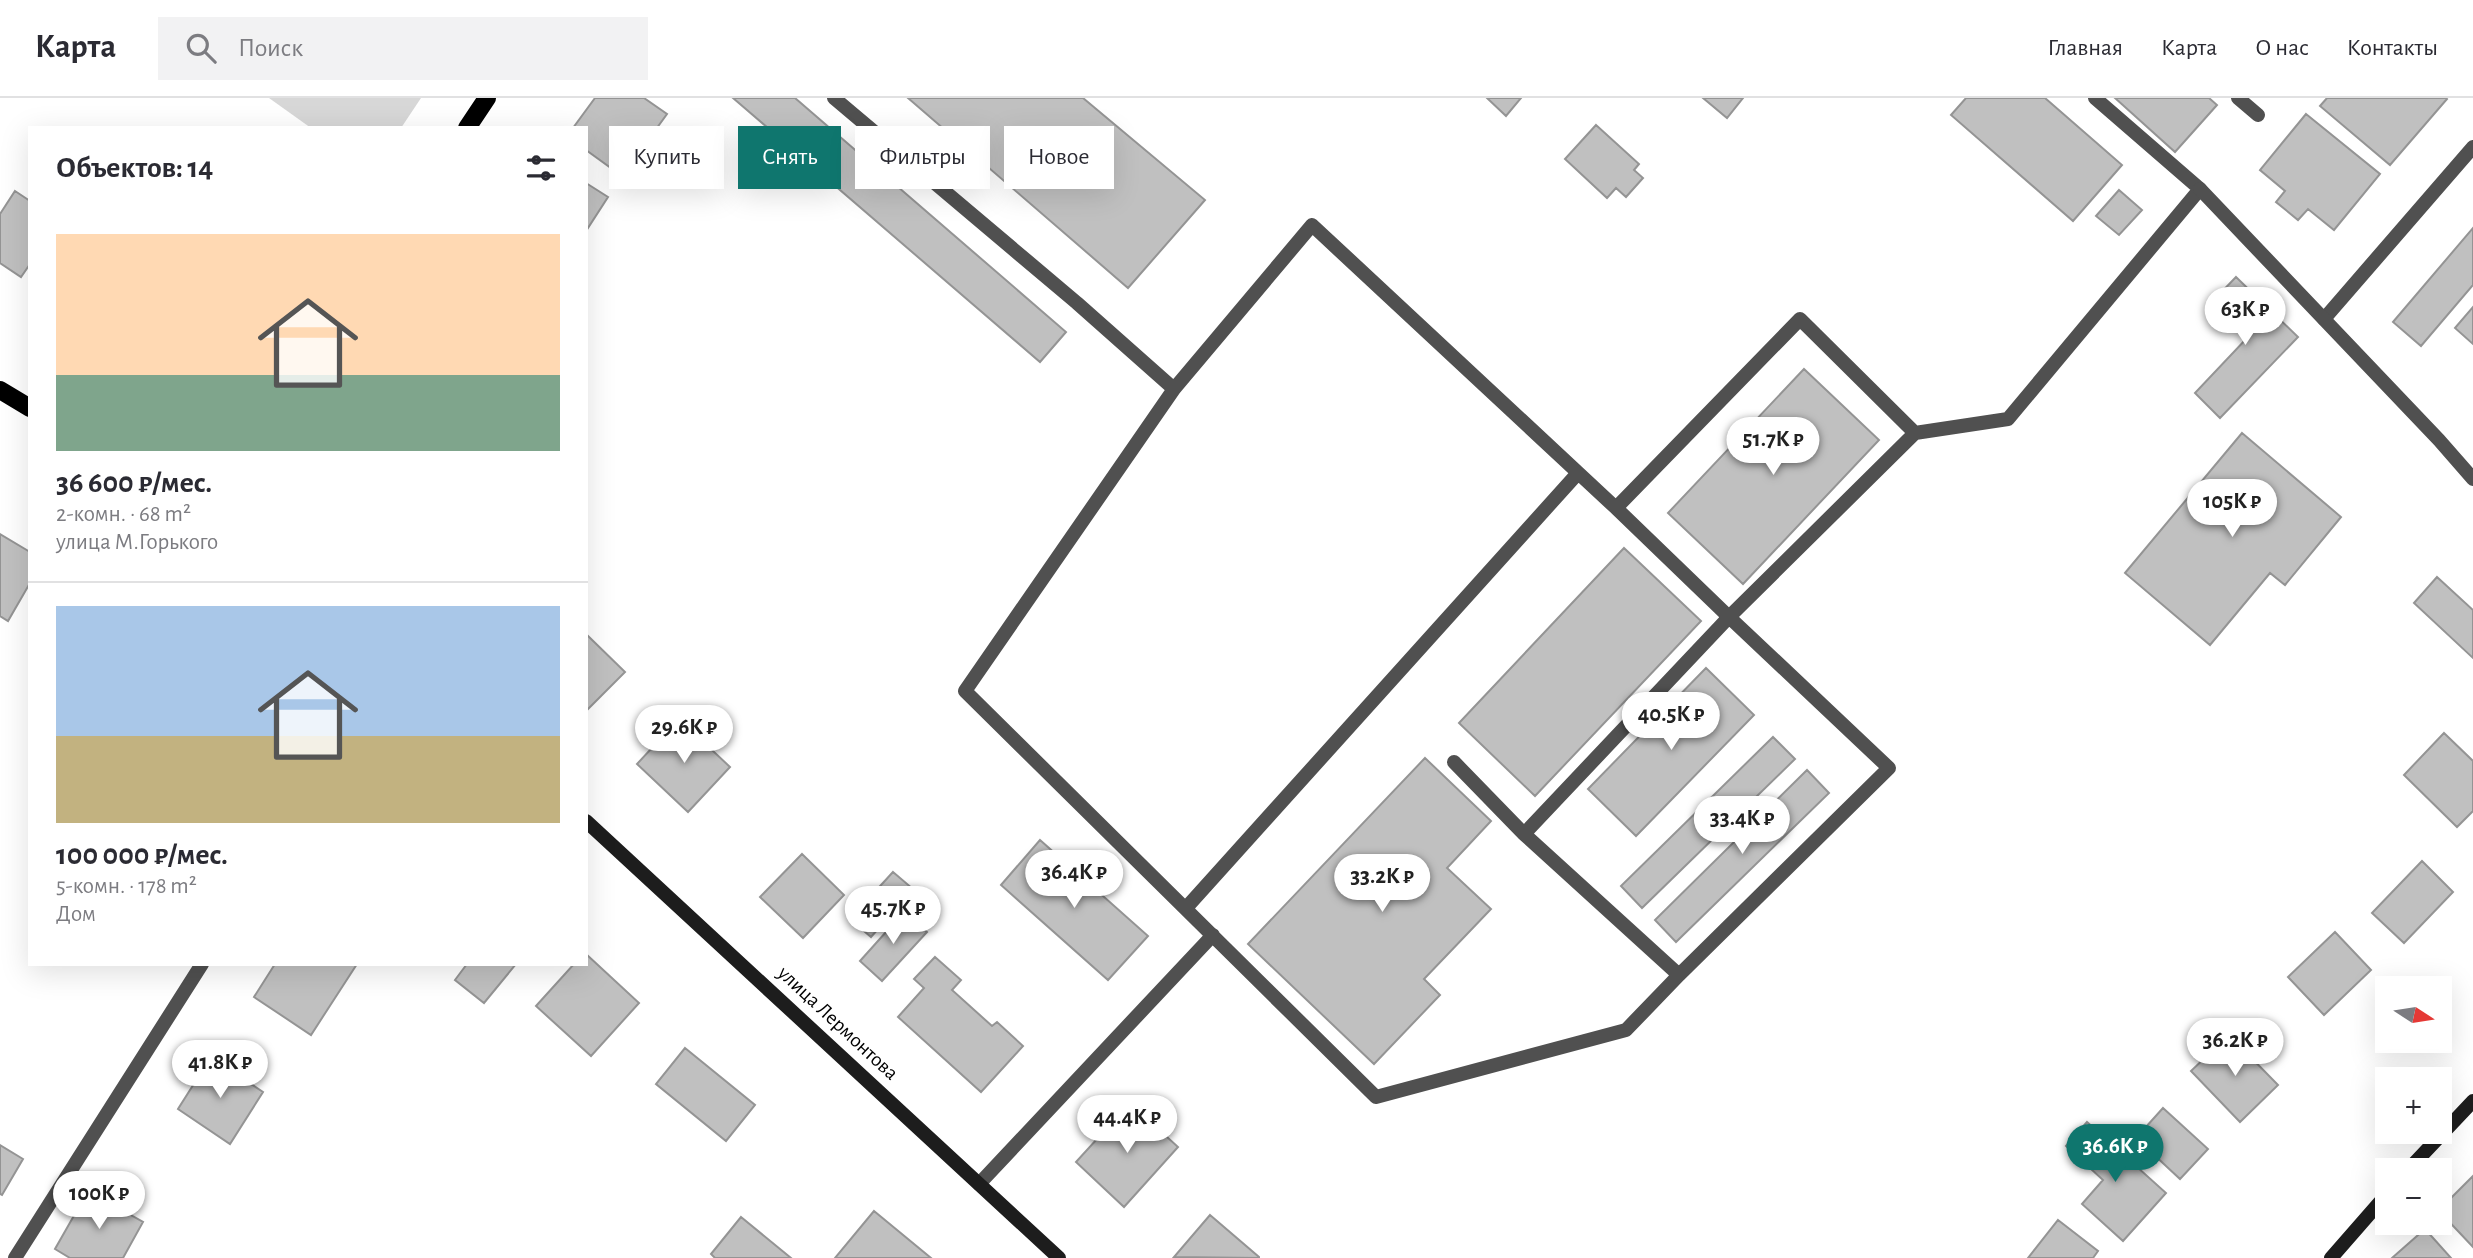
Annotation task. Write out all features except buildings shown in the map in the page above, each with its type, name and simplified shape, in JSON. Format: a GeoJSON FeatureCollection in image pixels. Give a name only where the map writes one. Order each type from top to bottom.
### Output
{"type":"FeatureCollection","features":[{"type":"Feature","properties":{"kind":"main road"},"geometry":{"type":"LineString","coordinates":[[468,126],[486,98]]}},
{"type":"Feature","properties":{"kind":"main road"},"geometry":{"type":"LineString","coordinates":[[0,390],[28,407]]}},
{"type":"Feature","properties":{"kind":"street"},"geometry":{"type":"LineString","coordinates":[[834,98],[1077,303],[1174,389]]}},
{"type":"Feature","properties":{"kind":"street"},"geometry":{"type":"LineString","coordinates":[[2095,98],[2200,190],[2473,479]]}},
{"type":"Feature","properties":{"kind":"street"},"geometry":{"type":"LineString","coordinates":[[2238,98],[2258,115]]}},
{"type":"Feature","properties":{"kind":"street"},"geometry":{"type":"LineString","coordinates":[[2324,319],[2473,147]]}},
{"type":"Feature","properties":{"kind":"street"},"geometry":{"type":"LineString","coordinates":[[1524,834],[1729,617],[1915,433],[2008,419],[2200,190]]}},
{"type":"Feature","properties":{"kind":"street"},"geometry":{"type":"LineString","coordinates":[[1312,226],[1616,508],[1889,768],[1626,1030],[1376,1097],[965,691],[1174,389],[1312,226]]}},
{"type":"Feature","properties":{"kind":"street"},"geometry":{"type":"LineString","coordinates":[[1616,508],[1800,319],[1915,433]]}},
{"type":"Feature","properties":{"kind":"street"},"geometry":{"type":"LineString","coordinates":[[1185,908],[1577,473]]}},
{"type":"Feature","properties":{"kind":"street"},"geometry":{"type":"LineString","coordinates":[[1454,762],[1524,834],[1679,975]]}},
{"type":"Feature","properties":{"kind":"street","name":"улица Лермонтова"},"geometry":{"type":"LineString","coordinates":[[588,823],[1059,1258]]}},
{"type":"Feature","properties":{"kind":"street"},"geometry":{"type":"LineString","coordinates":[[979,1184],[1213,935]]}},
{"type":"Feature","properties":{"kind":"street"},"geometry":{"type":"LineString","coordinates":[[15,1258],[201,966]]}},
{"type":"Feature","properties":{"kind":"street"},"geometry":{"type":"LineString","coordinates":[[2419,1158],[2473,1101]]}},
{"type":"Feature","properties":{"kind":"street"},"geometry":{"type":"LineString","coordinates":[[2331,1258],[2375,1208]]}},
{"type":"Feature","properties":{"kind":"shaded area"},"geometry":{"type":"Polygon","coordinates":[[[269,98],[421,98],[402,126],[308,126],[269,98]]]}}]}
